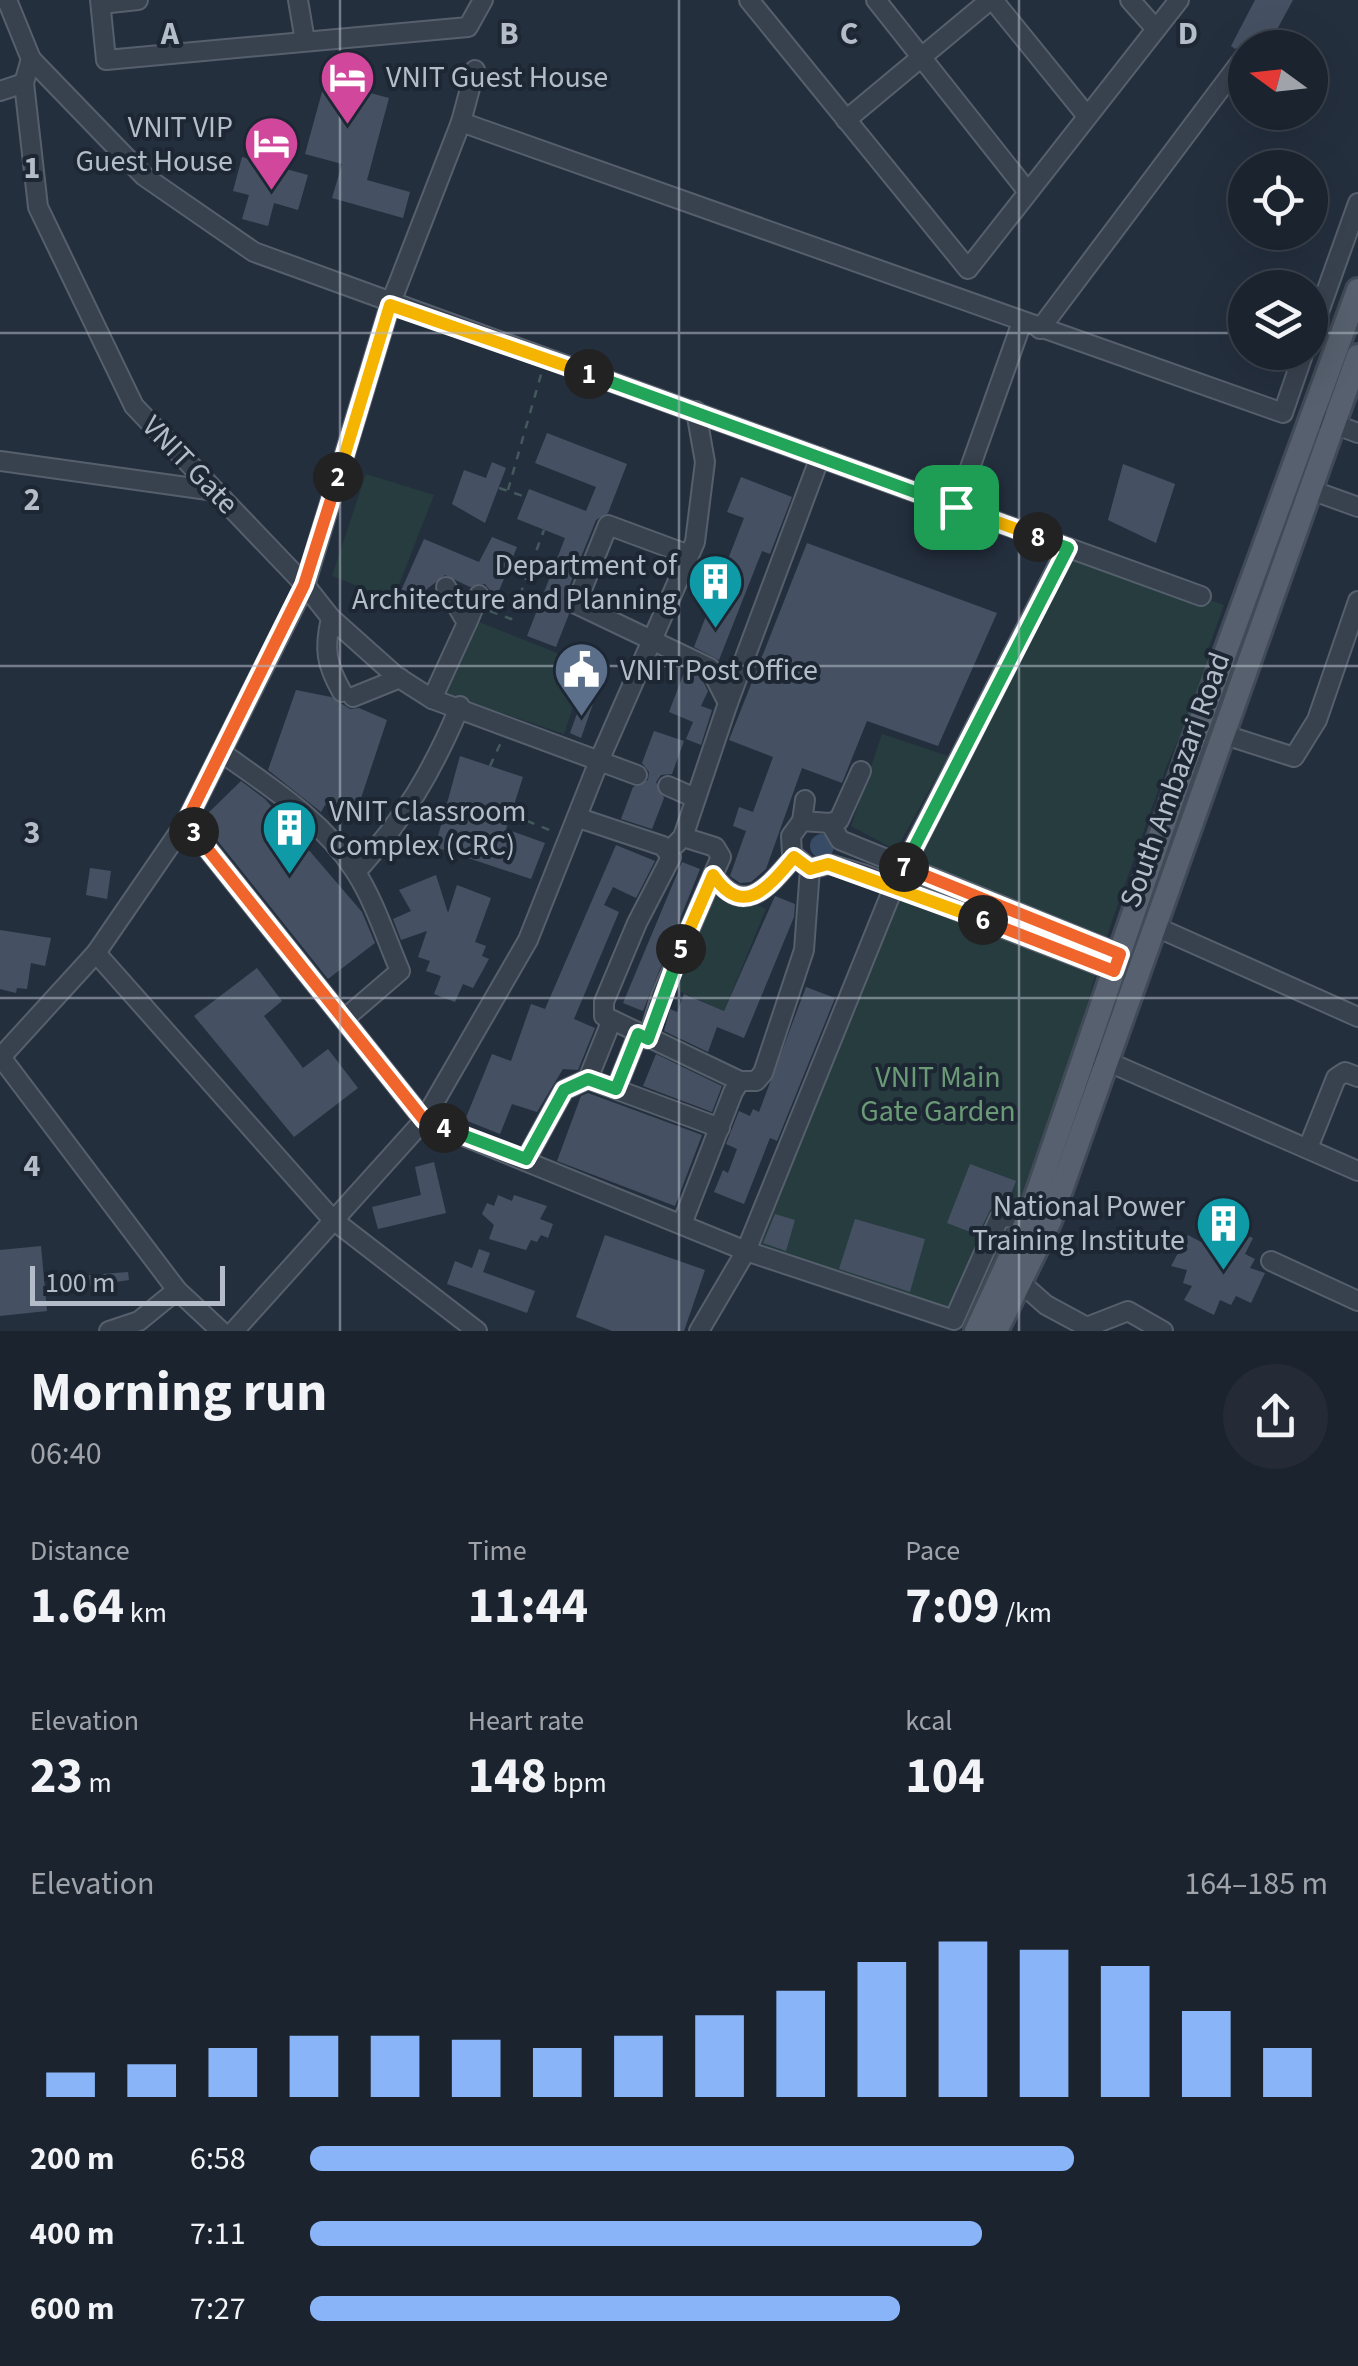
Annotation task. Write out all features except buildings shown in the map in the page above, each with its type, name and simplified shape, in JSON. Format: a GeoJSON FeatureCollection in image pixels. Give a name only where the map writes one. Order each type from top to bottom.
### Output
{"type":"FeatureCollection","features":[{"type":"Feature","properties":{"kind":"main road"},"geometry":{"type":"LineString","coordinates":[[976,1331],[1096,1057],[1117,962],[1324,421],[1358,290]]}},
{"type":"Feature","properties":{"kind":"main road","name":"South Ambazari Road"},"geometry":{"type":"LineString","coordinates":[[996,1331],[1050,1221],[1096,1057],[1154,926],[1311,490],[1324,421],[1358,356]]}},
{"type":"Feature","properties":{"kind":"street"},"geometry":{"type":"LineString","coordinates":[[7,0],[31,59],[144,176],[254,252],[390,305],[1201,596]]}},
{"type":"Feature","properties":{"kind":"street"},"geometry":{"type":"LineString","coordinates":[[138,0],[100,2],[106,60],[468,27],[483,0]]}},
{"type":"Feature","properties":{"kind":"street"},"geometry":{"type":"LineString","coordinates":[[298,0],[305,41]]}},
{"type":"Feature","properties":{"kind":"street"},"geometry":{"type":"LineString","coordinates":[[749,0],[968,269],[1180,0]]}},
{"type":"Feature","properties":{"kind":"street"},"geometry":{"type":"LineString","coordinates":[[876,0],[1028,192]]}},
{"type":"Feature","properties":{"kind":"street"},"geometry":{"type":"LineString","coordinates":[[846,120],[992,0],[1088,116]]}},
{"type":"Feature","properties":{"kind":"street"},"geometry":{"type":"LineString","coordinates":[[1130,0],[1156,29]]}},
{"type":"Feature","properties":{"kind":"street","name":"VNIT Gate"},"geometry":{"type":"LineString","coordinates":[[31,59],[24,84],[38,207],[134,406],[304,585],[330,618],[400,678],[432,699],[460,706],[638,774]]}},
{"type":"Feature","properties":{"kind":"street"},"geometry":{"type":"LineString","coordinates":[[221,1331],[176,1290],[0,1056],[96,953],[186,822],[304,585],[390,305],[461,122],[475,70]]}},
{"type":"Feature","properties":{"kind":"street"},"geometry":{"type":"LineString","coordinates":[[956,507],[1031,326],[1228,77]]}},
{"type":"Feature","properties":{"kind":"street"},"geometry":{"type":"LineString","coordinates":[[0,91],[24,84]]}},
{"type":"Feature","properties":{"kind":"street"},"geometry":{"type":"LineString","coordinates":[[461,122],[1283,413],[1298,370]]}},
{"type":"Feature","properties":{"kind":"street"},"geometry":{"type":"LineString","coordinates":[[1328,287],[1358,203]]}},
{"type":"Feature","properties":{"kind":"street"},"geometry":{"type":"LineString","coordinates":[[234,1331],[424,1120],[528,940],[599,761],[695,542],[705,462],[696,412]]}},
{"type":"Feature","properties":{"kind":"street"},"geometry":{"type":"LineString","coordinates":[[1324,421],[1358,433]]}},
{"type":"Feature","properties":{"kind":"street"},"geometry":{"type":"LineString","coordinates":[[669,852],[683,837],[694,797],[820,457]]}},
{"type":"Feature","properties":{"kind":"street"},"geometry":{"type":"LineString","coordinates":[[0,461],[215,491]]}},
{"type":"Feature","properties":{"kind":"street"},"geometry":{"type":"LineString","coordinates":[[1311,490],[1358,507]]}},
{"type":"Feature","properties":{"kind":"street"},"geometry":{"type":"LineString","coordinates":[[689,555],[605,528],[576,604],[710,668],[728,703]]}},
{"type":"Feature","properties":{"kind":"street"},"geometry":{"type":"LineString","coordinates":[[699,1331],[746,1251],[894,886],[1068,548]]}},
{"type":"Feature","properties":{"kind":"street"},"geometry":{"type":"LineString","coordinates":[[432,699],[473,608],[446,587]]}},
{"type":"Feature","properties":{"kind":"street"},"geometry":{"type":"LineString","coordinates":[[1222,734],[1294,756],[1317,720],[1358,602]]}},
{"type":"Feature","properties":{"kind":"street"},"geometry":{"type":"LineString","coordinates":[[330,618],[324,646],[326,664],[347,694],[400,678]]}},
{"type":"Feature","properties":{"kind":"street"},"geometry":{"type":"LineString","coordinates":[[356,872],[393,831],[430,777],[460,706]]}},
{"type":"Feature","properties":{"kind":"street"},"geometry":{"type":"LineString","coordinates":[[221,752],[286,798],[332,841],[356,872],[400,971],[344,1020]]}},
{"type":"Feature","properties":{"kind":"street"},"geometry":{"type":"LineString","coordinates":[[802,821],[838,820],[862,771]]}},
{"type":"Feature","properties":{"kind":"street"},"geometry":{"type":"LineString","coordinates":[[668,786],[694,797]]}},
{"type":"Feature","properties":{"kind":"street"},"geometry":{"type":"LineString","coordinates":[[805,800],[802,821],[791,836],[794,857],[810,869]]}},
{"type":"Feature","properties":{"kind":"street"},"geometry":{"type":"LineString","coordinates":[[579,818],[663,846],[671,857],[636,922],[604,1002],[604,1016],[740,1081],[756,1081],[763,1073],[797,976],[804,950],[810,869]]}},
{"type":"Feature","properties":{"kind":"street"},"geometry":{"type":"LineString","coordinates":[[186,822],[424,1120],[746,1251],[954,1320],[999,1219],[1006,1216],[1026,1222]]}},
{"type":"Feature","properties":{"kind":"street"},"geometry":{"type":"LineString","coordinates":[[830,823],[840,840],[1117,962]]}},
{"type":"Feature","properties":{"kind":"street"},"geometry":{"type":"LineString","coordinates":[[616,1089],[721,857],[716,847],[683,837]]}},
{"type":"Feature","properties":{"kind":"street"},"geometry":{"type":"LineString","coordinates":[[713,875],[724,890],[740,898],[758,894],[794,857]]}},
{"type":"Feature","properties":{"kind":"street"},"geometry":{"type":"LineString","coordinates":[[810,869],[828,864],[1117,962]]}},
{"type":"Feature","properties":{"kind":"street"},"geometry":{"type":"LineString","coordinates":[[1154,926],[1358,1017]]}},
{"type":"Feature","properties":{"kind":"street"},"geometry":{"type":"LineString","coordinates":[[96,953],[332,1219],[477,1331]]}},
{"type":"Feature","properties":{"kind":"street"},"geometry":{"type":"LineString","coordinates":[[526,1159],[564,1090],[588,1079],[611,1022]]}},
{"type":"Feature","properties":{"kind":"street"},"geometry":{"type":"LineString","coordinates":[[1096,1057],[1358,1171]]}},
{"type":"Feature","properties":{"kind":"street"},"geometry":{"type":"LineString","coordinates":[[1308,1148],[1336,1078],[1345,1072],[1358,1076]]}},
{"type":"Feature","properties":{"kind":"street"},"geometry":{"type":"LineString","coordinates":[[588,1079],[720,1128]]}},
{"type":"Feature","properties":{"kind":"street"},"geometry":{"type":"LineString","coordinates":[[682,1224],[740,1081]]}},
{"type":"Feature","properties":{"kind":"street"},"geometry":{"type":"LineString","coordinates":[[1272,1261],[1358,1301]]}},
{"type":"Feature","properties":{"kind":"street"},"geometry":{"type":"LineString","coordinates":[[1021,1283],[1046,1305],[1091,1329],[1128,1311],[1163,1331]]}},
{"type":"Feature","properties":{"kind":"street"},"geometry":{"type":"LineString","coordinates":[[109,1331],[140,1322],[176,1290]]}},
{"type":"Feature","properties":{"kind":"path"},"geometry":{"type":"LineString","coordinates":[[508,490],[546,359]]}},
{"type":"Feature","properties":{"kind":"path"},"geometry":{"type":"LineString","coordinates":[[499,488],[526,497]]}},
{"type":"Feature","properties":{"kind":"path"},"geometry":{"type":"LineString","coordinates":[[473,608],[511,619],[544,530]]}},
{"type":"Feature","properties":{"kind":"path"},"geometry":{"type":"LineString","coordinates":[[490,766],[509,726]]}},
{"type":"Feature","properties":{"kind":"path"},"geometry":{"type":"LineString","coordinates":[[512,814],[570,839]]}},
{"type":"Feature","properties":{"kind":"green space"},"geometry":{"type":"Polygon","coordinates":[[[366,474],[434,495],[393,600],[332,576],[366,474]]]}},
{"type":"Feature","properties":{"kind":"green space"},"geometry":{"type":"Polygon","coordinates":[[[1067,548],[1224,605],[1205,658],[1213,662],[1167,765],[1103,947],[904,867],[1067,548]]]}},
{"type":"Feature","properties":{"kind":"green space"},"geometry":{"type":"Polygon","coordinates":[[[479,622],[587,665],[564,734],[446,694],[479,622]]]}},
{"type":"Feature","properties":{"kind":"green space"},"geometry":{"type":"Polygon","coordinates":[[[882,734],[948,756],[896,850],[851,826],[882,734]]]}},
{"type":"Feature","properties":{"kind":"green space"},"geometry":{"type":"Polygon","coordinates":[[[917,879],[1068,938],[1066,947],[914,887],[917,879]]]}},
{"type":"Feature","properties":{"kind":"green space"},"geometry":{"type":"Polygon","coordinates":[[[713,885],[766,909],[724,1011],[668,986],[713,885]]]}},
{"type":"Feature","properties":{"kind":"green space","name":"VNIT Main Gate Garden"},"geometry":{"type":"Polygon","coordinates":[[[894,886],[1098,965],[1051,1134],[975,1321],[746,1251],[894,886]]]}},
{"type":"Feature","properties":{"kind":"water"},"geometry":{"type":"Polygon","coordinates":[[[822,834],[831,837],[831,855],[822,858],[813,855],[810,846],[813,837],[822,834]]]}},
{"type":"Feature","properties":{"kind":"place","name":"VNIT Guest House"},"geometry":{"type":"Point","coordinates":[347,126]}},
{"type":"Feature","properties":{"kind":"place","name":"VNIT VIP Guest House"},"geometry":{"type":"Point","coordinates":[272,193]}},
{"type":"Feature","properties":{"kind":"place","name":"Department of Architecture and Planning"},"geometry":{"type":"Point","coordinates":[716,631]}},
{"type":"Feature","properties":{"kind":"place","name":"VNIT Post Office"},"geometry":{"type":"Point","coordinates":[581,719]}},
{"type":"Feature","properties":{"kind":"place","name":"VNIT Classroom Complex (CRC)"},"geometry":{"type":"Point","coordinates":[290,877]}},
{"type":"Feature","properties":{"kind":"place","name":"National Power Training Institute"},"geometry":{"type":"Point","coordinates":[1224,1272]}},
{"type":"Feature","properties":{"kind":"route"},"geometry":{"type":"LineString","coordinates":[[390,305],[956,507],[1068,548],[904,867],[1120,954],[1114,971],[828,864],[810,869],[794,857],[758,894],[740,898],[724,890],[713,875],[661,996],[648,1039],[638,1034],[616,1089],[588,1079],[564,1090],[526,1159],[424,1120],[186,822],[304,585],[390,305]]}}]}
